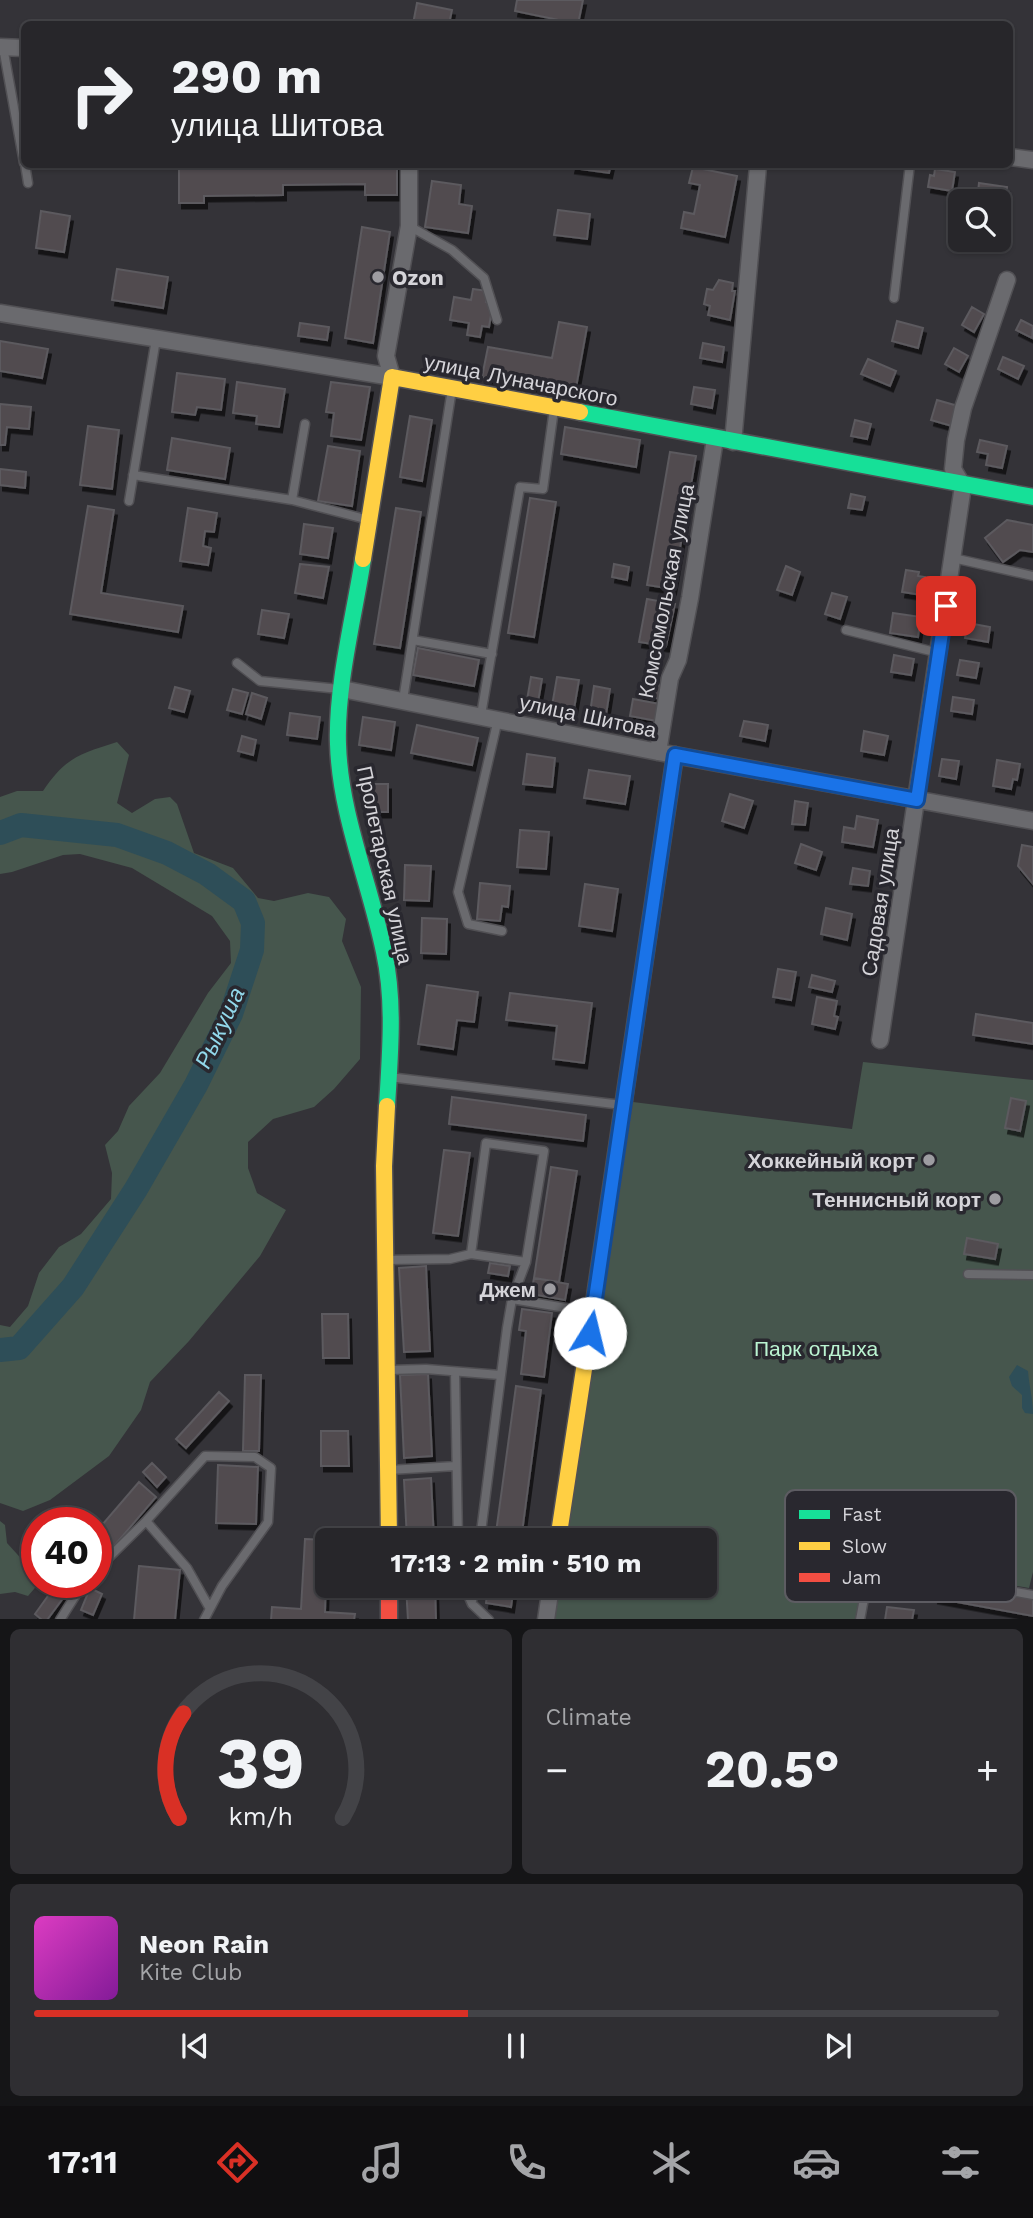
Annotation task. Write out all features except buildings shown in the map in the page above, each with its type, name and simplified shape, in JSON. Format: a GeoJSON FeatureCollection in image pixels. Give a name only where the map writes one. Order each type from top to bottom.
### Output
{"type":"FeatureCollection","features":[{"type":"Feature","properties":{"kind":"street"},"geometry":{"type":"LineString","coordinates":[[2,47],[21,48]]}},
{"type":"Feature","properties":{"kind":"street"},"geometry":{"type":"LineString","coordinates":[[1013,157],[1033,160]]}},
{"type":"Feature","properties":{"kind":"street","name":"Пролетарская улица"},"geometry":{"type":"LineString","coordinates":[[389,1528],[384,1166],[392,1018],[380,932],[346,803],[338,744],[342,689],[392,377],[386,356],[409,226],[409,168]]}},
{"type":"Feature","properties":{"kind":"street"},"geometry":{"type":"LineString","coordinates":[[733,442],[758,168]]}},
{"type":"Feature","properties":{"kind":"street","name":"Садовая улица"},"geometry":{"type":"LineString","coordinates":[[880,1040],[963,486],[953,469],[956,440],[967,398],[1007,280]]}},
{"type":"Feature","properties":{"kind":"street","name":"улица Луначарского"},"geometry":{"type":"LineString","coordinates":[[0,313],[392,377],[1033,497]]}},
{"type":"Feature","properties":{"kind":"street","name":"Комсомольская улица"},"geometry":{"type":"LineString","coordinates":[[657,752],[670,678],[678,660],[690,598],[715,439]]}},
{"type":"Feature","properties":{"kind":"street","name":"улица Шитова"},"geometry":{"type":"LineString","coordinates":[[342,689],[657,752],[1033,821]]}},
{"type":"Feature","properties":{"kind":"street"},"geometry":{"type":"LineString","coordinates":[[560,1528],[625,1105],[644,957],[675,755]]}},
{"type":"Feature","properties":{"kind":"street"},"geometry":{"type":"LineString","coordinates":[[389,1598],[389,1619]]}},
{"type":"Feature","properties":{"kind":"street"},"geometry":{"type":"LineString","coordinates":[[546,1619],[549,1598]]}},
{"type":"Feature","properties":{"kind":"lane"},"geometry":{"type":"LineString","coordinates":[[2,47],[21,144]]}},
{"type":"Feature","properties":{"kind":"lane"},"geometry":{"type":"LineString","coordinates":[[26,168],[28,183]]}},
{"type":"Feature","properties":{"kind":"lane"},"geometry":{"type":"LineString","coordinates":[[894,298],[910,168]]}},
{"type":"Feature","properties":{"kind":"lane"},"geometry":{"type":"LineString","coordinates":[[409,226],[452,250],[484,278],[497,320]]}},
{"type":"Feature","properties":{"kind":"lane"},"geometry":{"type":"LineString","coordinates":[[129,501],[156,339]]}},
{"type":"Feature","properties":{"kind":"lane"},"geometry":{"type":"LineString","coordinates":[[403,700],[453,389]]}},
{"type":"Feature","properties":{"kind":"lane"},"geometry":{"type":"LineString","coordinates":[[502,931],[468,924],[458,892],[489,717],[492,654],[520,487],[543,489],[554,407]]}},
{"type":"Feature","properties":{"kind":"lane"},"geometry":{"type":"LineString","coordinates":[[292,499],[305,424]]}},
{"type":"Feature","properties":{"kind":"lane"},"geometry":{"type":"LineString","coordinates":[[133,475],[292,499],[369,520]]}},
{"type":"Feature","properties":{"kind":"lane"},"geometry":{"type":"LineString","coordinates":[[953,558],[1033,576]]}},
{"type":"Feature","properties":{"kind":"lane"},"geometry":{"type":"LineString","coordinates":[[846,629],[939,653]]}},
{"type":"Feature","properties":{"kind":"lane"},"geometry":{"type":"LineString","coordinates":[[413,640],[492,654]]}},
{"type":"Feature","properties":{"kind":"lane"},"geometry":{"type":"LineString","coordinates":[[237,663],[260,681],[342,689]]}},
{"type":"Feature","properties":{"kind":"lane"},"geometry":{"type":"LineString","coordinates":[[388,1077],[625,1105]]}},
{"type":"Feature","properties":{"kind":"lane"},"geometry":{"type":"LineString","coordinates":[[471,1254],[486,1143],[544,1151],[526,1262],[512,1299],[481,1528]]}},
{"type":"Feature","properties":{"kind":"lane"},"geometry":{"type":"LineString","coordinates":[[386,1260],[450,1259],[471,1254],[526,1262]]}},
{"type":"Feature","properties":{"kind":"lane"},"geometry":{"type":"LineString","coordinates":[[968,1273],[1033,1275]]}},
{"type":"Feature","properties":{"kind":"lane"},"geometry":{"type":"LineString","coordinates":[[512,1299],[594,1310]]}},
{"type":"Feature","properties":{"kind":"lane"},"geometry":{"type":"LineString","coordinates":[[386,1370],[426,1369],[500,1375]]}},
{"type":"Feature","properties":{"kind":"lane"},"geometry":{"type":"LineString","coordinates":[[455,1372],[458,1528]]}},
{"type":"Feature","properties":{"kind":"lane"},"geometry":{"type":"LineString","coordinates":[[112,1554],[205,1456],[255,1457],[271,1468],[268,1522],[209,1607],[204,1619]]}},
{"type":"Feature","properties":{"kind":"lane"},"geometry":{"type":"LineString","coordinates":[[388,1470],[456,1466]]}},
{"type":"Feature","properties":{"kind":"lane"},"geometry":{"type":"LineString","coordinates":[[146,1521],[187,1568],[209,1607]]}},
{"type":"Feature","properties":{"kind":"lane"},"geometry":{"type":"LineString","coordinates":[[60,1619],[74,1598]]}},
{"type":"Feature","properties":{"kind":"lane"},"geometry":{"type":"LineString","coordinates":[[469,1598],[472,1604],[489,1619]]}},
{"type":"Feature","properties":{"kind":"lane"},"geometry":{"type":"LineString","coordinates":[[472,1604],[473,1598]]}},
{"type":"Feature","properties":{"kind":"green space"},"geometry":{"type":"Polygon","coordinates":[[[117,742],[129,755],[117,803],[132,813],[155,799],[170,797],[177,804],[194,853],[233,868],[258,898],[274,901],[308,893],[329,897],[346,919],[342,941],[361,987],[360,1059],[314,1107],[273,1119],[248,1142],[248,1168],[257,1193],[286,1210],[260,1256],[189,1341],[150,1382],[141,1410],[109,1456],[50,1500],[33,1507],[21,1507],[21,1510],[0,1503],[0,1325],[10,1327],[28,1306],[39,1273],[59,1247],[81,1234],[111,1199],[112,1173],[105,1145],[118,1131],[129,1106],[160,1073],[208,993],[231,963],[230,941],[212,916],[132,868],[80,854],[63,855],[0,874],[0,797],[17,791],[43,791],[66,764],[92,750],[117,742]]]}},
{"type":"Feature","properties":{"kind":"green space","name":"Парк отдыха"},"geometry":{"type":"Polygon","coordinates":[[[863,1062],[1033,1080],[1033,1572],[1029,1588],[1016,1586],[1016,1490],[785,1490],[785,1602],[859,1602],[856,1619],[553,1619],[556,1598],[717,1598],[717,1528],[567,1528],[633,1102],[852,1129],[863,1062]]]}},
{"type":"Feature","properties":{"kind":"green space"},"geometry":{"type":"Polygon","coordinates":[[[0,1521],[5,1525],[7,1543],[21,1558],[21,1594],[0,1594],[0,1521]]]}},
{"type":"Feature","properties":{"kind":"water"},"geometry":{"type":"Polygon","coordinates":[[[1017,1365],[1028,1371],[1033,1414],[1025,1413],[1022,1408],[1022,1395],[1012,1386],[1009,1377],[1017,1365]]]}},
{"type":"Feature","properties":{"kind":"waterway","name":"Рыкуша"},"geometry":{"type":"LineString","coordinates":[[0,833],[21,825],[117,835],[167,853],[207,874],[244,901],[253,923],[252,950],[231,1014],[196,1085],[136,1189],[73,1287],[19,1348],[0,1350]]}},
{"type":"Feature","properties":{"kind":"traffic: fast"},"geometry":{"type":"LineString","coordinates":[[580,412],[1033,497]]}},
{"type":"Feature","properties":{"kind":"traffic: fast"},"geometry":{"type":"LineString","coordinates":[[363,559],[343,675],[338,744],[344,797],[378,926],[390,990],[387,1106]]}},
{"type":"Feature","properties":{"kind":"traffic: fast"},"geometry":{"type":"LineString","coordinates":[[593,1310],[675,755]]}},
{"type":"Feature","properties":{"kind":"traffic: slow"},"geometry":{"type":"LineString","coordinates":[[363,559],[392,377],[580,412]]}},
{"type":"Feature","properties":{"kind":"traffic: slow"},"geometry":{"type":"LineString","coordinates":[[387,1106],[384,1166],[389,1528]]}},
{"type":"Feature","properties":{"kind":"traffic: slow"},"geometry":{"type":"LineString","coordinates":[[560,1528],[593,1310]]}},
{"type":"Feature","properties":{"kind":"traffic: jam"},"geometry":{"type":"LineString","coordinates":[[389,1598],[389,1619]]}},
{"type":"Feature","properties":{"kind":"place","name":"Ozon"},"geometry":{"type":"Point","coordinates":[378,277]}},
{"type":"Feature","properties":{"kind":"place","name":"Хоккейный корт"},"geometry":{"type":"Point","coordinates":[929,1160]}},
{"type":"Feature","properties":{"kind":"place","name":"Теннисный корт"},"geometry":{"type":"Point","coordinates":[995,1199]}},
{"type":"Feature","properties":{"kind":"place","name":"Джем"},"geometry":{"type":"Point","coordinates":[550,1289]}},
{"type":"Feature","properties":{"kind":"route"},"geometry":{"type":"LineString","coordinates":[[590,1333],[675,755],[917,800],[946,606]]}}]}
